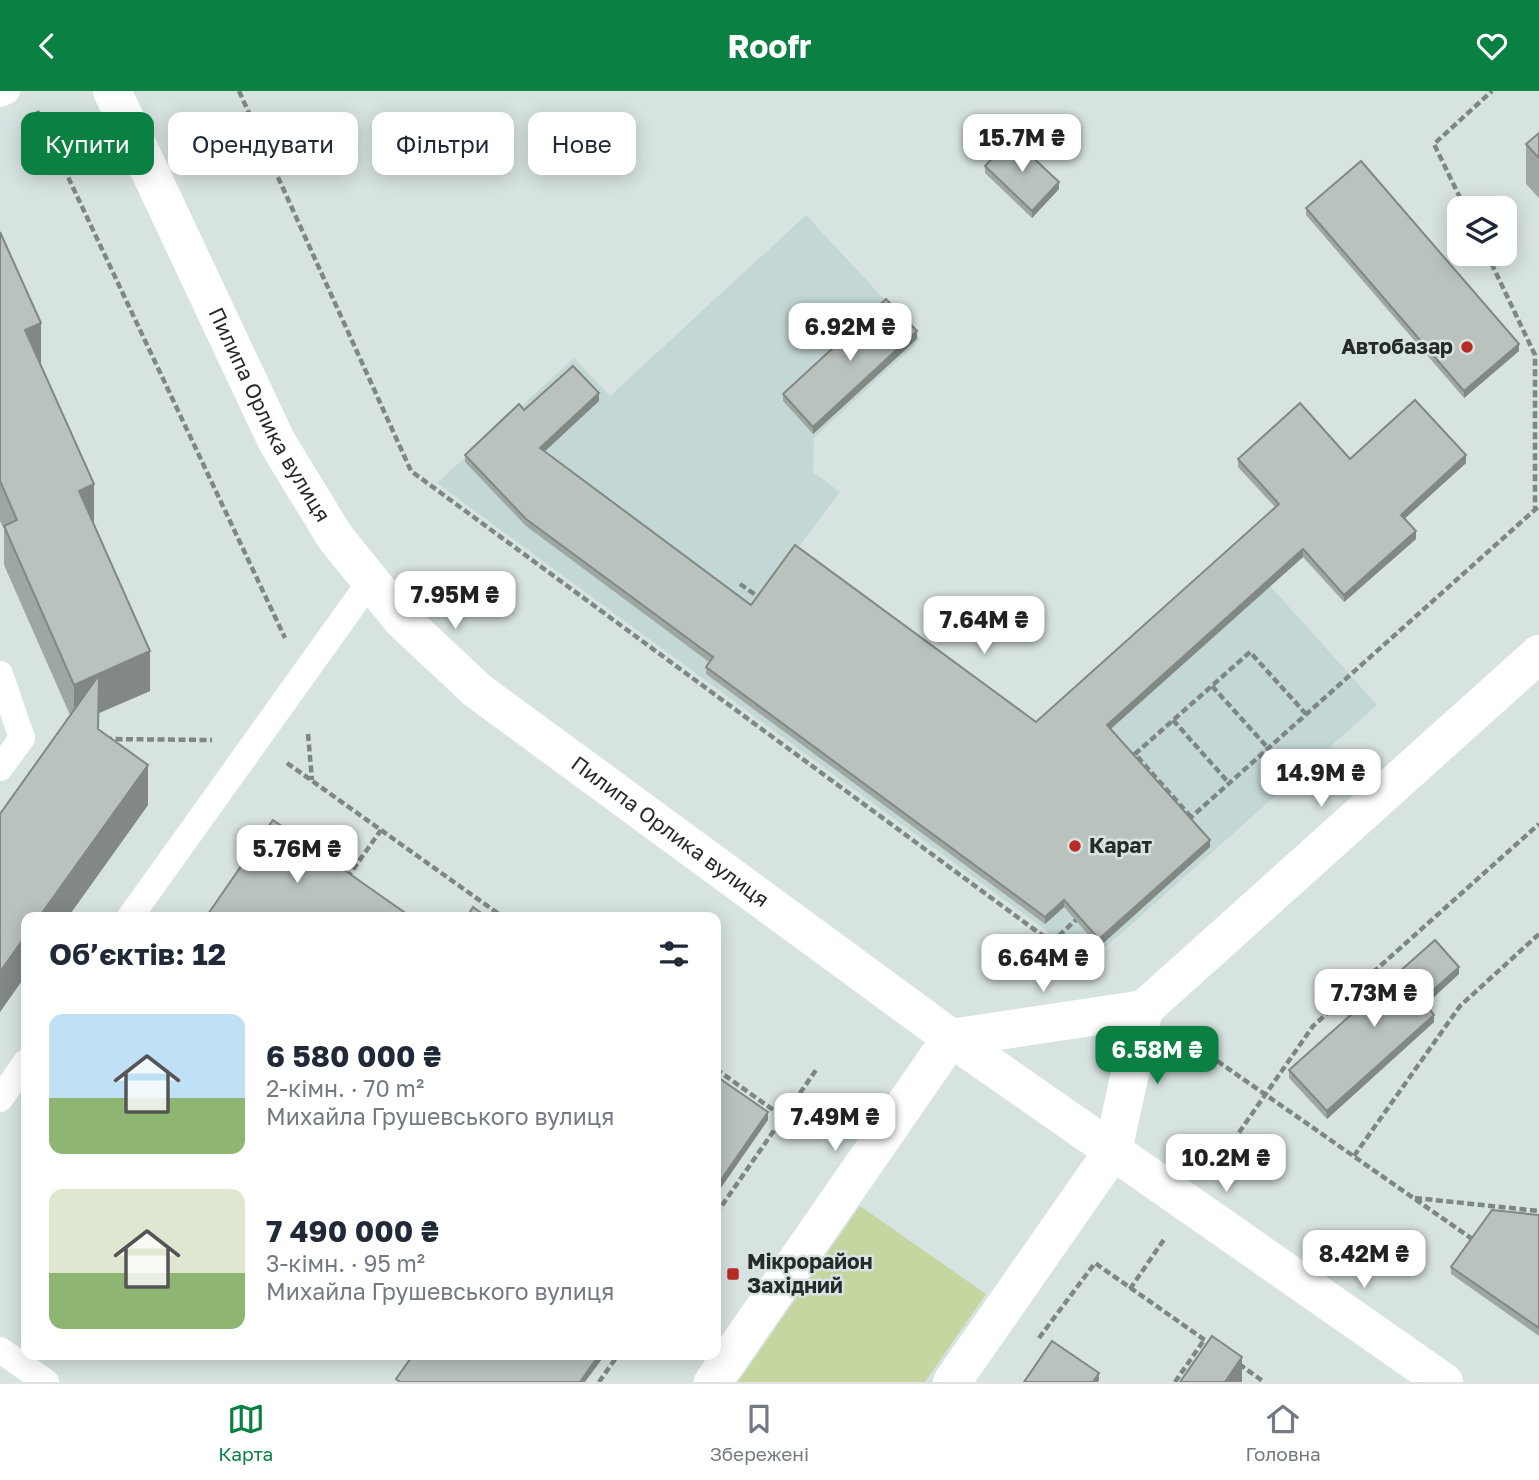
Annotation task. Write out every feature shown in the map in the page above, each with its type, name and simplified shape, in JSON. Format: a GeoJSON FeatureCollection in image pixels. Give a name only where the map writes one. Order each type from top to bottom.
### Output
{"type":"FeatureCollection","features":[{"type":"Feature","properties":{"kind":"street","name":"Пилипа Орлика вулиця"},"geometry":{"type":"LineString","coordinates":[[112,91],[277,442],[335,537],[369,583],[411,629],[478,691],[951,1038],[1444,1382]]}},
{"type":"Feature","properties":{"kind":"street"},"geometry":{"type":"LineString","coordinates":[[713,1382],[951,1038],[1144,1009],[1539,655]]}},
{"type":"Feature","properties":{"kind":"street"},"geometry":{"type":"LineString","coordinates":[[953,1382],[1113,1151],[1144,1009]]}},
{"type":"Feature","properties":{"kind":"lane"},"geometry":{"type":"LineString","coordinates":[[0,95],[7,91]]}},
{"type":"Feature","properties":{"kind":"lane"},"geometry":{"type":"LineString","coordinates":[[134,912],[369,583]]}},
{"type":"Feature","properties":{"kind":"lane"},"geometry":{"type":"LineString","coordinates":[[0,674],[22,737],[0,768]]}},
{"type":"Feature","properties":{"kind":"lane"},"geometry":{"type":"LineString","coordinates":[[0,1099],[21,1069]]}},
{"type":"Feature","properties":{"kind":"lane"},"geometry":{"type":"LineString","coordinates":[[0,1350],[46,1382]]}},
{"type":"Feature","properties":{"kind":"path"},"geometry":{"type":"LineString","coordinates":[[239,91],[411,471],[1102,979]]}},
{"type":"Feature","properties":{"kind":"path"},"geometry":{"type":"LineString","coordinates":[[1459,196],[1434,143],[1492,91]]}},
{"type":"Feature","properties":{"kind":"path"},"geometry":{"type":"LineString","coordinates":[[34,103],[303,675]]}},
{"type":"Feature","properties":{"kind":"path"},"geometry":{"type":"LineString","coordinates":[[1181,826],[1537,507],[1535,355],[1493,266]]}},
{"type":"Feature","properties":{"kind":"path"},"geometry":{"type":"LineString","coordinates":[[740,584],[761,599]]}},
{"type":"Feature","properties":{"kind":"path"},"geometry":{"type":"LineString","coordinates":[[1191,817],[1135,754],[1250,652],[1306,713]]}},
{"type":"Feature","properties":{"kind":"path"},"geometry":{"type":"LineString","coordinates":[[1212,686],[1268,748]]}},
{"type":"Feature","properties":{"kind":"path"},"geometry":{"type":"LineString","coordinates":[[1173,720],[1229,783]]}},
{"type":"Feature","properties":{"kind":"path"},"geometry":{"type":"LineString","coordinates":[[99,739],[256,740],[496,912]]}},
{"type":"Feature","properties":{"kind":"path"},"geometry":{"type":"LineString","coordinates":[[1215,1167],[1313,1026],[1539,824]]}},
{"type":"Feature","properties":{"kind":"path"},"geometry":{"type":"LineString","coordinates":[[346,879],[381,830]]}},
{"type":"Feature","properties":{"kind":"path"},"geometry":{"type":"LineString","coordinates":[[1051,943],[1080,916]]}},
{"type":"Feature","properties":{"kind":"path"},"geometry":{"type":"LineString","coordinates":[[1354,1156],[1460,1006],[1539,934]]}},
{"type":"Feature","properties":{"kind":"path"},"geometry":{"type":"LineString","coordinates":[[1183,1037],[1482,1246]]}},
{"type":"Feature","properties":{"kind":"path"},"geometry":{"type":"LineString","coordinates":[[721,1207],[816,1070]]}},
{"type":"Feature","properties":{"kind":"path"},"geometry":{"type":"LineString","coordinates":[[721,1073],[750,1097],[783,1117]]}},
{"type":"Feature","properties":{"kind":"path"},"geometry":{"type":"LineString","coordinates":[[1414,1198],[1539,1211]]}},
{"type":"Feature","properties":{"kind":"path"},"geometry":{"type":"LineString","coordinates":[[1130,1289],[1165,1238]]}},
{"type":"Feature","properties":{"kind":"path"},"geometry":{"type":"LineString","coordinates":[[1031,1350],[1095,1263],[1214,1347]]}},
{"type":"Feature","properties":{"kind":"path"},"geometry":{"type":"LineString","coordinates":[[1175,1382],[1204,1340]]}},
{"type":"Feature","properties":{"kind":"path"},"geometry":{"type":"LineString","coordinates":[[599,1382],[614,1360]]}},
{"type":"Feature","properties":{"kind":"path"},"geometry":{"type":"LineString","coordinates":[[1234,1361],[1264,1382]]}},
{"type":"Feature","properties":{"kind":"shaded area"},"geometry":{"type":"Polygon","coordinates":[[[806,215],[921,339],[814,438],[813,472],[840,492],[795,552],[1035,729],[1237,549],[1377,705],[1089,962],[437,483],[574,358],[610,396],[806,215]]]}},
{"type":"Feature","properties":{"kind":"green space"},"geometry":{"type":"Polygon","coordinates":[[[860,1206],[986,1294],[925,1382],[738,1382],[860,1206]]]}},
{"type":"Feature","properties":{"kind":"building"},"geometry":{"type":"Polygon","coordinates":[[[1539,133],[1539,158],[1526,144],[1539,133]]]}},
{"type":"Feature","properties":{"kind":"building"},"geometry":{"type":"Polygon","coordinates":[[[1012,138],[1059,182],[1032,211],[985,166],[1012,138]]]}},
{"type":"Feature","properties":{"kind":"building"},"geometry":{"type":"Polygon","coordinates":[[[1361,161],[1447,261],[1447,266],[1452,266],[1519,344],[1464,391],[1306,208],[1361,161]]]}},
{"type":"Feature","properties":{"kind":"building"},"geometry":{"type":"Polygon","coordinates":[[[0,232],[41,323],[25,330],[94,484],[79,491],[150,651],[74,685],[4,526],[17,520],[0,481],[0,232]]]}},
{"type":"Feature","properties":{"kind":"building"},"geometry":{"type":"Polygon","coordinates":[[[886,299],[917,331],[813,427],[783,394],[886,299]]]}},
{"type":"Feature","properties":{"kind":"building","name":"Карат"},"geometry":{"type":"Polygon","coordinates":[[[573,366],[599,393],[540,448],[751,605],[795,545],[1036,722],[1279,504],[1238,459],[1300,403],[1350,459],[1415,400],[1466,455],[1401,515],[1416,531],[1344,595],[1303,549],[1107,725],[1210,840],[1099,939],[1064,900],[1045,917],[706,667],[713,657],[526,519],[465,455],[519,404],[524,410],[573,366]]]}},
{"type":"Feature","properties":{"kind":"building"},"geometry":{"type":"Polygon","coordinates":[[[99,675],[98,729],[148,765],[43,912],[21,912],[21,942],[0,972],[0,814],[99,675]]]}},
{"type":"Feature","properties":{"kind":"building"},"geometry":{"type":"Polygon","coordinates":[[[273,820],[404,912],[209,912],[273,820]]]}},
{"type":"Feature","properties":{"kind":"building"},"geometry":{"type":"Polygon","coordinates":[[[1435,940],[1459,967],[1422,1000],[1434,1015],[1327,1111],[1289,1070],[1435,940]]]}},
{"type":"Feature","properties":{"kind":"building"},"geometry":{"type":"Polygon","coordinates":[[[721,1079],[768,1112],[721,1180],[721,1079]]]}},
{"type":"Feature","properties":{"kind":"building"},"geometry":{"type":"Polygon","coordinates":[[[1492,1210],[1539,1215],[1539,1328],[1451,1267],[1492,1210]]]}},
{"type":"Feature","properties":{"kind":"building"},"geometry":{"type":"Polygon","coordinates":[[[1212,1336],[1242,1357],[1225,1382],[1180,1382],[1212,1336]]]}},
{"type":"Feature","properties":{"kind":"building"},"geometry":{"type":"Polygon","coordinates":[[[1052,1341],[1099,1373],[1093,1382],[1024,1382],[1052,1341]]]}},
{"type":"Feature","properties":{"kind":"building"},"geometry":{"type":"Polygon","coordinates":[[[409,1360],[595,1360],[580,1382],[400,1382],[396,1379],[409,1360]]]}},
{"type":"Feature","properties":{"kind":"place","name":"Автобазар"},"geometry":{"type":"Point","coordinates":[1467,347]}},
{"type":"Feature","properties":{"kind":"place","name":"Карат"},"geometry":{"type":"Point","coordinates":[1075,846]}},
{"type":"Feature","properties":{"kind":"place","name":"Мікрорайон Західний"},"geometry":{"type":"Point","coordinates":[733,1274]}}]}
